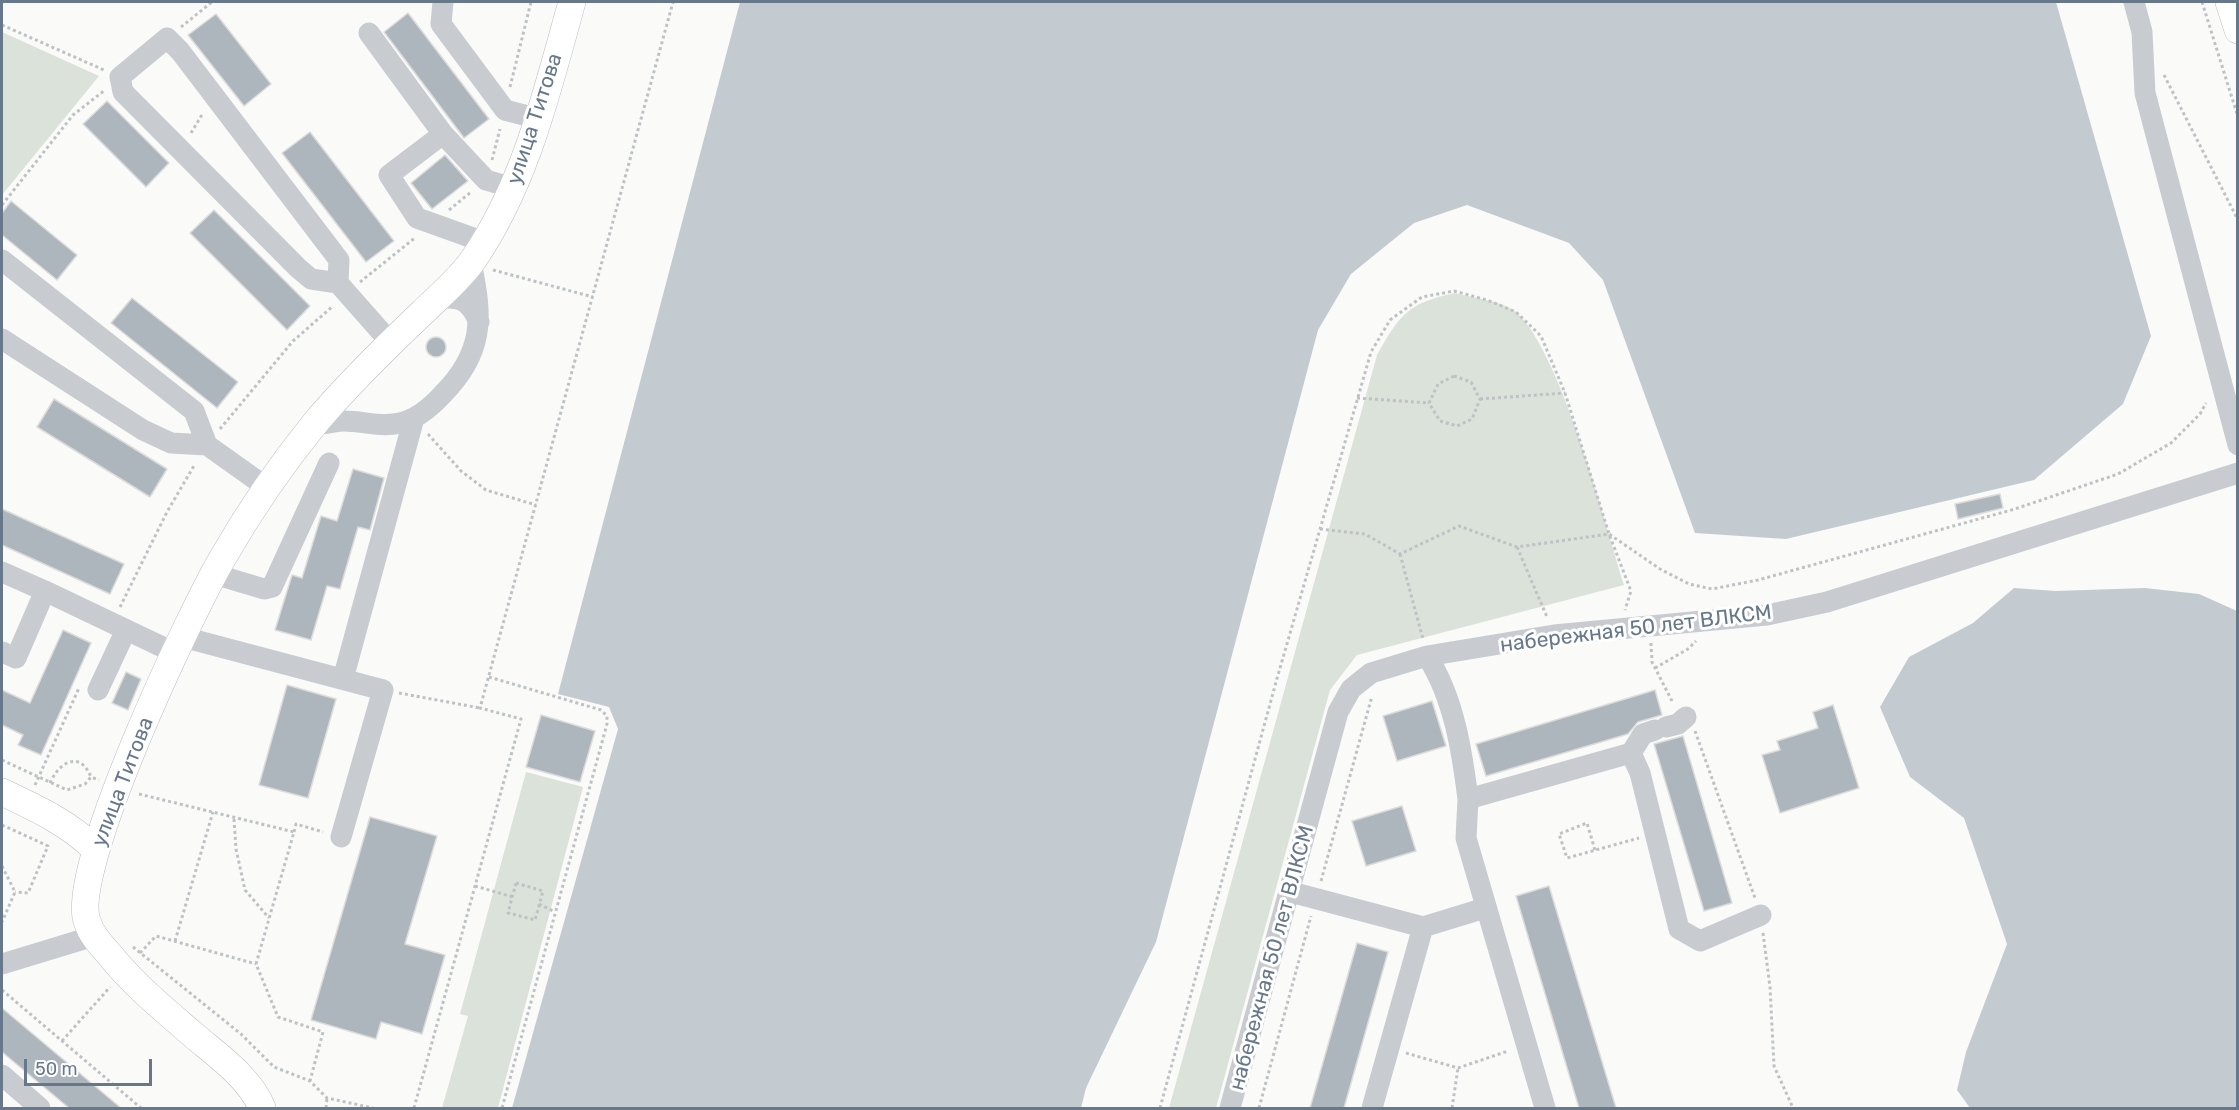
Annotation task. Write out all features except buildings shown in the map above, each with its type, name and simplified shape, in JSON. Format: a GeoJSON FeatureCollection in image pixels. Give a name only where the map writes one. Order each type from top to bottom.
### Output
{"type":"FeatureCollection","features":[{"type":"Feature","properties":{"kind":"main road","name":"улица Титова"},"geometry":{"type":"LineString","coordinates":[[261,1108],[257,1096],[230,1066],[150,998],[123,972],[94,936],[86,920],[83,901],[96,850],[118,788],[179,645],[214,574],[266,487],[348,384],[435,299],[477,253],[513,188],[539,119],[572,2]]}},
{"type":"Feature","properties":{"kind":"main road"},"geometry":{"type":"LineString","coordinates":[[2229,2],[2238,30]]}},
{"type":"Feature","properties":{"kind":"main road"},"geometry":{"type":"LineString","coordinates":[[2,792],[57,819],[79,833],[96,850]]}},
{"type":"Feature","properties":{"kind":"street"},"geometry":{"type":"LineString","coordinates":[[443,2],[441,24],[505,110],[539,119]]}},
{"type":"Feature","properties":{"kind":"street"},"geometry":{"type":"LineString","coordinates":[[2134,2],[2142,32],[2145,93],[2219,381],[2238,445]]}},
{"type":"Feature","properties":{"kind":"street"},"geometry":{"type":"LineString","coordinates":[[369,33],[443,134],[486,180],[513,188]]}},
{"type":"Feature","properties":{"kind":"street"},"geometry":{"type":"LineString","coordinates":[[342,288],[339,260],[167,38],[120,77],[123,92],[298,268],[311,279],[342,288],[391,343]]}},
{"type":"Feature","properties":{"kind":"street"},"geometry":{"type":"LineString","coordinates":[[313,426],[340,421],[378,425],[400,423],[414,418],[434,404],[455,382],[468,362],[477,339],[479,322],[477,253],[433,223],[417,218],[389,175],[443,134]]}},
{"type":"Feature","properties":{"kind":"street"},"geometry":{"type":"LineString","coordinates":[[2,260],[194,411],[207,445]]}},
{"type":"Feature","properties":{"kind":"street"},"geometry":{"type":"LineString","coordinates":[[435,299],[450,297],[463,300],[473,308],[479,322]]}},
{"type":"Feature","properties":{"kind":"street"},"geometry":{"type":"LineString","coordinates":[[2,339],[143,430],[171,442],[207,445],[266,487]]}},
{"type":"Feature","properties":{"kind":"street"},"geometry":{"type":"LineString","coordinates":[[343,679],[414,418]]}},
{"type":"Feature","properties":{"kind":"street"},"geometry":{"type":"LineString","coordinates":[[214,574],[264,589],[272,587],[330,463]]}},
{"type":"Feature","properties":{"kind":"street","name":"набережная 50 лет ВЛКСМ"},"geometry":{"type":"LineString","coordinates":[[1230,1108],[1291,892],[1338,712],[1351,689],[1371,673],[1427,656],[1554,634],[1767,615],[1827,602],[2238,473]]}},
{"type":"Feature","properties":{"kind":"street"},"geometry":{"type":"LineString","coordinates":[[2,572],[119,627],[179,645],[343,679],[383,690],[341,837]]}},
{"type":"Feature","properties":{"kind":"street"},"geometry":{"type":"LineString","coordinates":[[2,652],[16,658],[45,591]]}},
{"type":"Feature","properties":{"kind":"street"},"geometry":{"type":"LineString","coordinates":[[89,687],[119,627]]}},
{"type":"Feature","properties":{"kind":"street"},"geometry":{"type":"LineString","coordinates":[[1427,656],[1435,668],[1461,743],[1468,799],[1466,838],[1545,1108]]}},
{"type":"Feature","properties":{"kind":"street"},"geometry":{"type":"LineString","coordinates":[[1468,799],[1631,753],[1643,734],[1678,724],[1686,717]]}},
{"type":"Feature","properties":{"kind":"street"},"geometry":{"type":"LineString","coordinates":[[1631,753],[1640,773],[1679,929],[1700,941],[1761,915]]}},
{"type":"Feature","properties":{"kind":"street"},"geometry":{"type":"LineString","coordinates":[[1291,892],[1423,927],[1485,908]]}},
{"type":"Feature","properties":{"kind":"street"},"geometry":{"type":"LineString","coordinates":[[1372,1108],[1423,927]]}},
{"type":"Feature","properties":{"kind":"street"},"geometry":{"type":"LineString","coordinates":[[2,964],[30,953],[94,936]]}},
{"type":"Feature","properties":{"kind":"street"},"geometry":{"type":"LineString","coordinates":[[2,1075],[40,1108]]}},
{"type":"Feature","properties":{"kind":"path"},"geometry":{"type":"LineString","coordinates":[[167,38],[212,2]]}},
{"type":"Feature","properties":{"kind":"path"},"geometry":{"type":"LineString","coordinates":[[119,627],[167,512],[207,445],[293,341],[342,288],[433,223],[486,180],[531,2]]}},
{"type":"Feature","properties":{"kind":"path"},"geometry":{"type":"LineString","coordinates":[[480,708],[673,2]]}},
{"type":"Feature","properties":{"kind":"path"},"geometry":{"type":"LineString","coordinates":[[2202,2],[2238,117]]}},
{"type":"Feature","properties":{"kind":"path"},"geometry":{"type":"LineString","coordinates":[[2,25],[120,77],[73,115],[2,205]]}},
{"type":"Feature","properties":{"kind":"path"},"geometry":{"type":"LineString","coordinates":[[2160,69],[2238,220]]}},
{"type":"Feature","properties":{"kind":"path"},"geometry":{"type":"LineString","coordinates":[[180,149],[214,96]]}},
{"type":"Feature","properties":{"kind":"path"},"geometry":{"type":"LineString","coordinates":[[477,253],[593,297]]}},
{"type":"Feature","properties":{"kind":"path"},"geometry":{"type":"LineString","coordinates":[[1160,1108],[1276,682],[1371,352],[1390,320],[1422,297],[1454,291],[1486,300],[1515,312],[1541,336],[1565,393],[1609,534],[1631,591],[1619,628]]}},
{"type":"Feature","properties":{"kind":"path"},"geometry":{"type":"LineString","coordinates":[[1454,376],[1472,382],[1480,399],[1472,419],[1457,426],[1440,421],[1429,403],[1438,384],[1454,376]]}},
{"type":"Feature","properties":{"kind":"path"},"geometry":{"type":"LineString","coordinates":[[1400,554],[1459,526],[1517,547],[1609,534],[1660,569],[1689,585],[1712,589],[1758,580],[2004,512],[2118,474],[2171,443],[2200,414],[2219,381]]}},
{"type":"Feature","properties":{"kind":"path"},"geometry":{"type":"LineString","coordinates":[[1480,399],[1565,393]]}},
{"type":"Feature","properties":{"kind":"path"},"geometry":{"type":"LineString","coordinates":[[1357,398],[1429,403]]}},
{"type":"Feature","properties":{"kind":"path"},"geometry":{"type":"LineString","coordinates":[[414,418],[461,471],[486,490],[536,505]]}},
{"type":"Feature","properties":{"kind":"path"},"geometry":{"type":"LineString","coordinates":[[1320,529],[1365,534],[1400,554],[1427,656]]}},
{"type":"Feature","properties":{"kind":"path"},"geometry":{"type":"LineString","coordinates":[[1517,547],[1554,634]]}},
{"type":"Feature","properties":{"kind":"path"},"geometry":{"type":"LineString","coordinates":[[1649,626],[1652,662],[1669,699],[1693,725],[1761,915],[1770,987],[1774,1066],[1793,1108]]}},
{"type":"Feature","properties":{"kind":"path"},"geometry":{"type":"LineString","coordinates":[[489,677],[601,710],[607,716],[607,724],[501,1108]]}},
{"type":"Feature","properties":{"kind":"path"},"geometry":{"type":"LineString","coordinates":[[1259,1108],[1374,686]]}},
{"type":"Feature","properties":{"kind":"path"},"geometry":{"type":"LineString","coordinates":[[39,777],[56,735],[89,687]]}},
{"type":"Feature","properties":{"kind":"path"},"geometry":{"type":"LineString","coordinates":[[383,690],[480,708],[521,719],[414,1108]]}},
{"type":"Feature","properties":{"kind":"path"},"geometry":{"type":"LineString","coordinates":[[2,760],[68,790],[85,784],[91,777]]}},
{"type":"Feature","properties":{"kind":"path"},"geometry":{"type":"LineString","coordinates":[[50,783],[57,768],[67,762],[78,762],[88,769],[91,777],[118,788],[294,832]]}},
{"type":"Feature","properties":{"kind":"path"},"geometry":{"type":"LineString","coordinates":[[175,941],[213,813]]}},
{"type":"Feature","properties":{"kind":"path"},"geometry":{"type":"LineString","coordinates":[[234,818],[236,849],[245,890],[269,918]]}},
{"type":"Feature","properties":{"kind":"path"},"geometry":{"type":"LineString","coordinates":[[1595,850],[1587,823],[1559,834],[1567,858],[1655,834]]}},
{"type":"Feature","properties":{"kind":"path"},"geometry":{"type":"LineString","coordinates":[[310,1082],[323,1032],[278,1017],[256,964],[296,824],[341,837]]}},
{"type":"Feature","properties":{"kind":"path"},"geometry":{"type":"LineString","coordinates":[[2,825],[48,846],[28,892],[15,892]]}},
{"type":"Feature","properties":{"kind":"path"},"geometry":{"type":"LineString","coordinates":[[2,866],[15,892],[2,922]]}},
{"type":"Feature","properties":{"kind":"path"},"geometry":{"type":"LineString","coordinates":[[516,884],[543,891],[535,920],[508,913],[513,897],[516,884]]}},
{"type":"Feature","properties":{"kind":"path"},"geometry":{"type":"LineString","coordinates":[[475,886],[513,897]]}},
{"type":"Feature","properties":{"kind":"path"},"geometry":{"type":"LineString","coordinates":[[539,904],[555,912]]}},
{"type":"Feature","properties":{"kind":"path"},"geometry":{"type":"LineString","coordinates":[[132,946],[241,1034],[274,1067],[310,1082],[327,1098],[355,1106],[373,1108]]}},
{"type":"Feature","properties":{"kind":"path"},"geometry":{"type":"LineString","coordinates":[[2,990],[141,1108]]}},
{"type":"Feature","properties":{"kind":"path"},"geometry":{"type":"LineString","coordinates":[[1389,1048],[1458,1068],[1526,1046]]}},
{"type":"Feature","properties":{"kind":"path"},"geometry":{"type":"LineString","coordinates":[[1452,1108],[1458,1068]]}},
{"type":"Feature","properties":{"kind":"path"},"geometry":{"type":"LineString","coordinates":[[326,1108],[327,1098]]}},
{"type":"Feature","properties":{"kind":"shaded area"},"geometry":{"type":"Polygon","coordinates":[[[740,2],[2056,2],[2151,336],[2123,404],[2034,480],[1786,539],[1695,533],[1603,280],[1569,243],[1467,205],[1414,223],[1351,274],[1318,330],[1156,942],[1086,1088],[1081,1108],[512,1108],[618,729],[609,707],[558,694],[740,2]]]}},
{"type":"Feature","properties":{"kind":"shaded area"},"geometry":{"type":"Polygon","coordinates":[[[2,32],[99,76],[2,195],[2,32]]]}},
{"type":"Feature","properties":{"kind":"shaded area"},"geometry":{"type":"Polygon","coordinates":[[[1455,293],[1507,307],[1513,310],[1530,328],[1547,358],[1579,437],[1624,585],[1357,655],[1330,690],[1216,1108],[1169,1108],[1377,355],[1392,329],[1407,312],[1426,301],[1455,293]]]}},
{"type":"Feature","properties":{"kind":"shaded area"},"geometry":{"type":"Polygon","coordinates":[[[2014,588],[2056,591],[2145,588],[2199,594],[2237,611],[2237,1108],[1970,1108],[1957,1090],[1966,1052],[2007,944],[1964,818],[1910,777],[1880,707],[1909,657],[1973,623],[2014,588]]]}},
{"type":"Feature","properties":{"kind":"shaded area"},"geometry":{"type":"Polygon","coordinates":[[[526,772],[583,787],[498,1108],[442,1108],[468,1016],[460,1014],[526,772]]]}}]}
